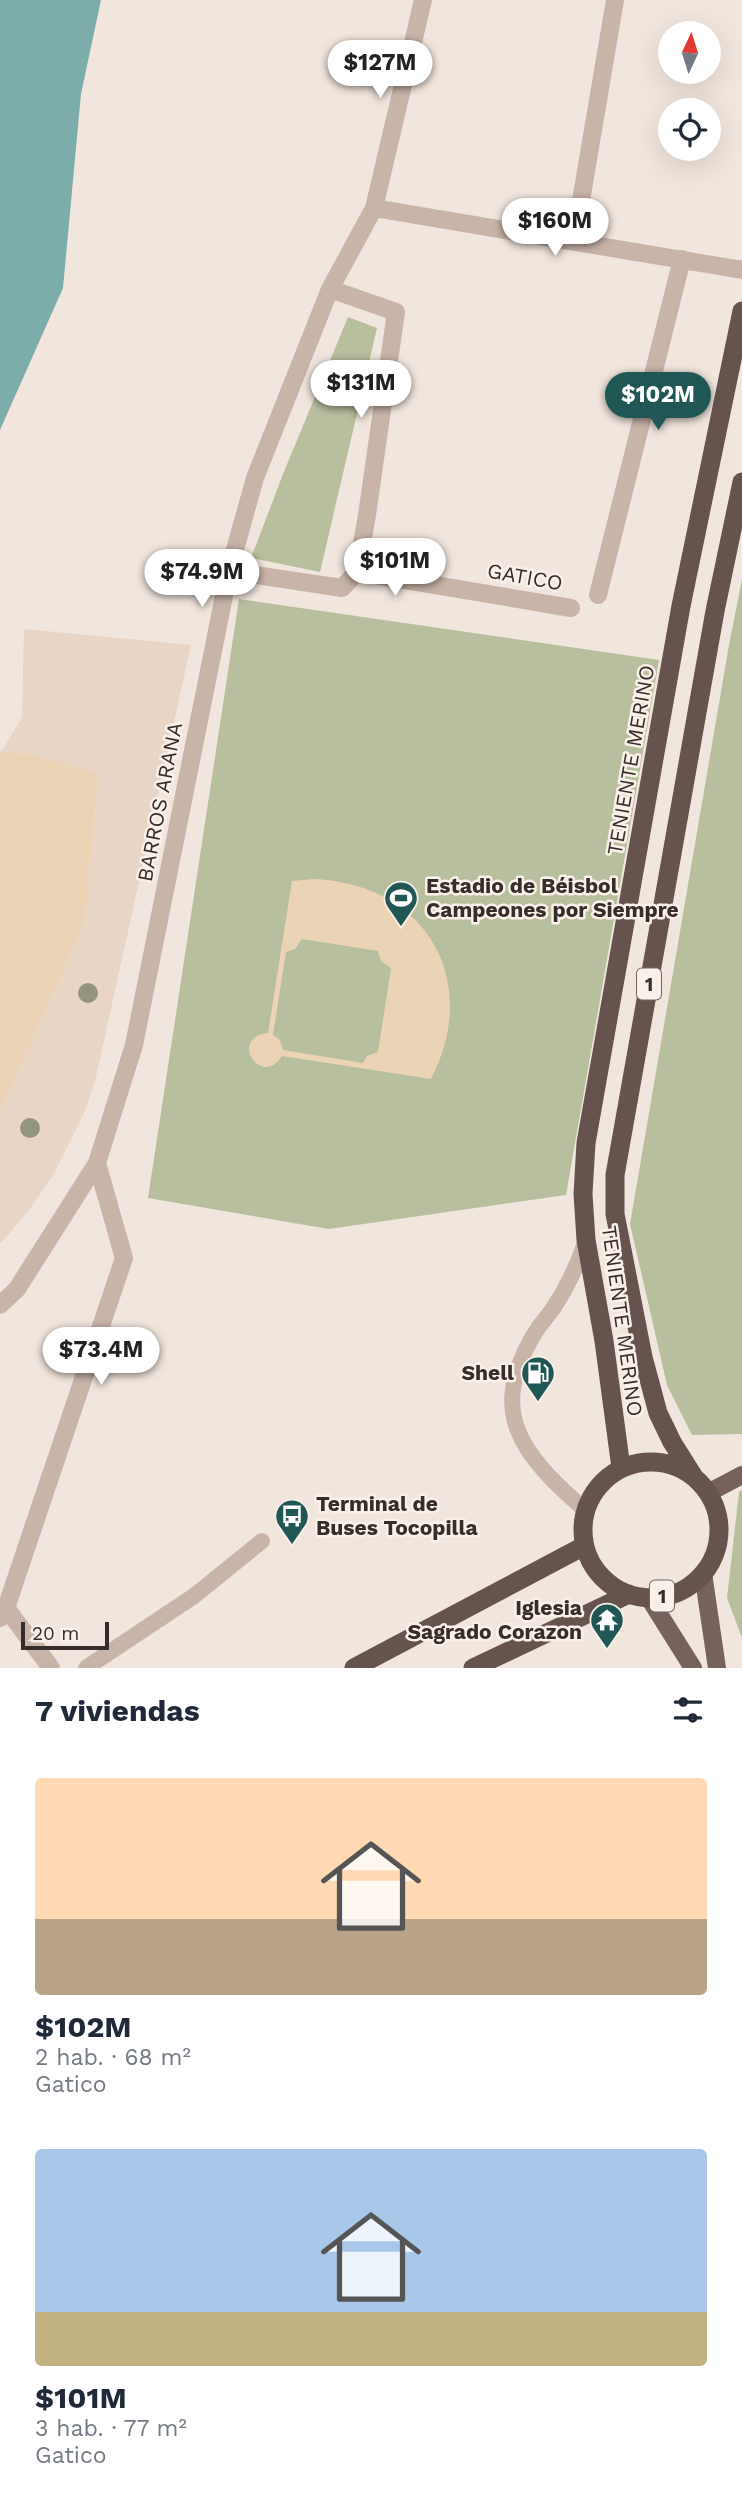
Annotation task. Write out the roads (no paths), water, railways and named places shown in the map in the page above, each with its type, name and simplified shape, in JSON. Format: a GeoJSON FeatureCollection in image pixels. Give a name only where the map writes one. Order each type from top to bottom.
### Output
{"type":"FeatureCollection","features":[{"type":"Feature","properties":{"kind":"highway","name":"TENIENTE MERINO"},"geometry":{"type":"LineString","coordinates":[[694,1477],[677,1467],[658,1462],[639,1462],[621,1468],[604,1341],[586,1240],[583,1194],[586,1143],[681,606],[742,311]]}},
{"type":"Feature","properties":{"kind":"highway","name":"TENIENTE MERINO"},"geometry":{"type":"LineString","coordinates":[[704,1573],[715,1554],[719,1534],[717,1513],[708,1493],[694,1477],[672,1442],[658,1413],[643,1357],[615,1214],[615,1175],[715,611],[742,482]]}},
{"type":"Feature","properties":{"kind":"highway"},"geometry":{"type":"LineString","coordinates":[[354,1668],[584,1546],[585,1510],[606,1479],[621,1468]]}},
{"type":"Feature","properties":{"kind":"highway","name":"1"},"geometry":{"type":"LineString","coordinates":[[584,1546],[594,1567],[609,1584],[629,1594],[649,1598],[669,1595],[688,1587],[704,1573]]}},
{"type":"Feature","properties":{"kind":"highway","name":"1"},"geometry":{"type":"LineString","coordinates":[[473,1668],[629,1594]]}},
{"type":"Feature","properties":{"kind":"main road"},"geometry":{"type":"LineString","coordinates":[[708,1493],[742,1475]]}},
{"type":"Feature","properties":{"kind":"main road"},"geometry":{"type":"LineString","coordinates":[[704,1573],[717,1668]]}},
{"type":"Feature","properties":{"kind":"main road"},"geometry":{"type":"LineString","coordinates":[[649,1598],[693,1668]]}},
{"type":"Feature","properties":{"kind":"street","name":"BARROS ARANA"},"geometry":{"type":"LineString","coordinates":[[0,1305],[17,1289],[97,1163],[134,1045],[229,570],[255,478],[330,289],[374,208],[423,0]]}},
{"type":"Feature","properties":{"kind":"street"},"geometry":{"type":"LineString","coordinates":[[574,242],[615,0]]}},
{"type":"Feature","properties":{"kind":"street"},"geometry":{"type":"LineString","coordinates":[[374,208],[742,270]]}},
{"type":"Feature","properties":{"kind":"street"},"geometry":{"type":"LineString","coordinates":[[598,595],[682,259]]}},
{"type":"Feature","properties":{"kind":"street"},"geometry":{"type":"LineString","coordinates":[[229,570],[342,588],[357,572],[396,313],[330,289]]}},
{"type":"Feature","properties":{"kind":"street","name":"GATICO"},"geometry":{"type":"LineString","coordinates":[[357,572],[571,608]]}},
{"type":"Feature","properties":{"kind":"street"},"geometry":{"type":"LineString","coordinates":[[51,1668],[3,1613],[124,1258],[97,1163]]}},
{"type":"Feature","properties":{"kind":"lane"},"geometry":{"type":"LineString","coordinates":[[585,1510],[549,1476],[523,1443],[514,1419],[512,1394],[527,1347],[565,1290],[586,1240]]}},
{"type":"Feature","properties":{"kind":"lane"},"geometry":{"type":"LineString","coordinates":[[86,1668],[194,1596],[262,1541]]}},
{"type":"Feature","properties":{"kind":"water"},"geometry":{"type":"Polygon","coordinates":[[[0,0],[101,0],[81,94],[63,288],[0,430],[0,0]]]}},
{"type":"Feature","properties":{"kind":"place","name":"Estadio de Béisbol Campeones por Siempre"},"geometry":{"type":"Point","coordinates":[401,928]}},
{"type":"Feature","properties":{"kind":"place","name":"Shell"},"geometry":{"type":"Point","coordinates":[538,1403]}},
{"type":"Feature","properties":{"kind":"place","name":"Terminal de Buses Tocopilla"},"geometry":{"type":"Point","coordinates":[292,1546]}},
{"type":"Feature","properties":{"kind":"place","name":"Iglesia Sagrado Corazon"},"geometry":{"type":"Point","coordinates":[607,1650]}}]}
